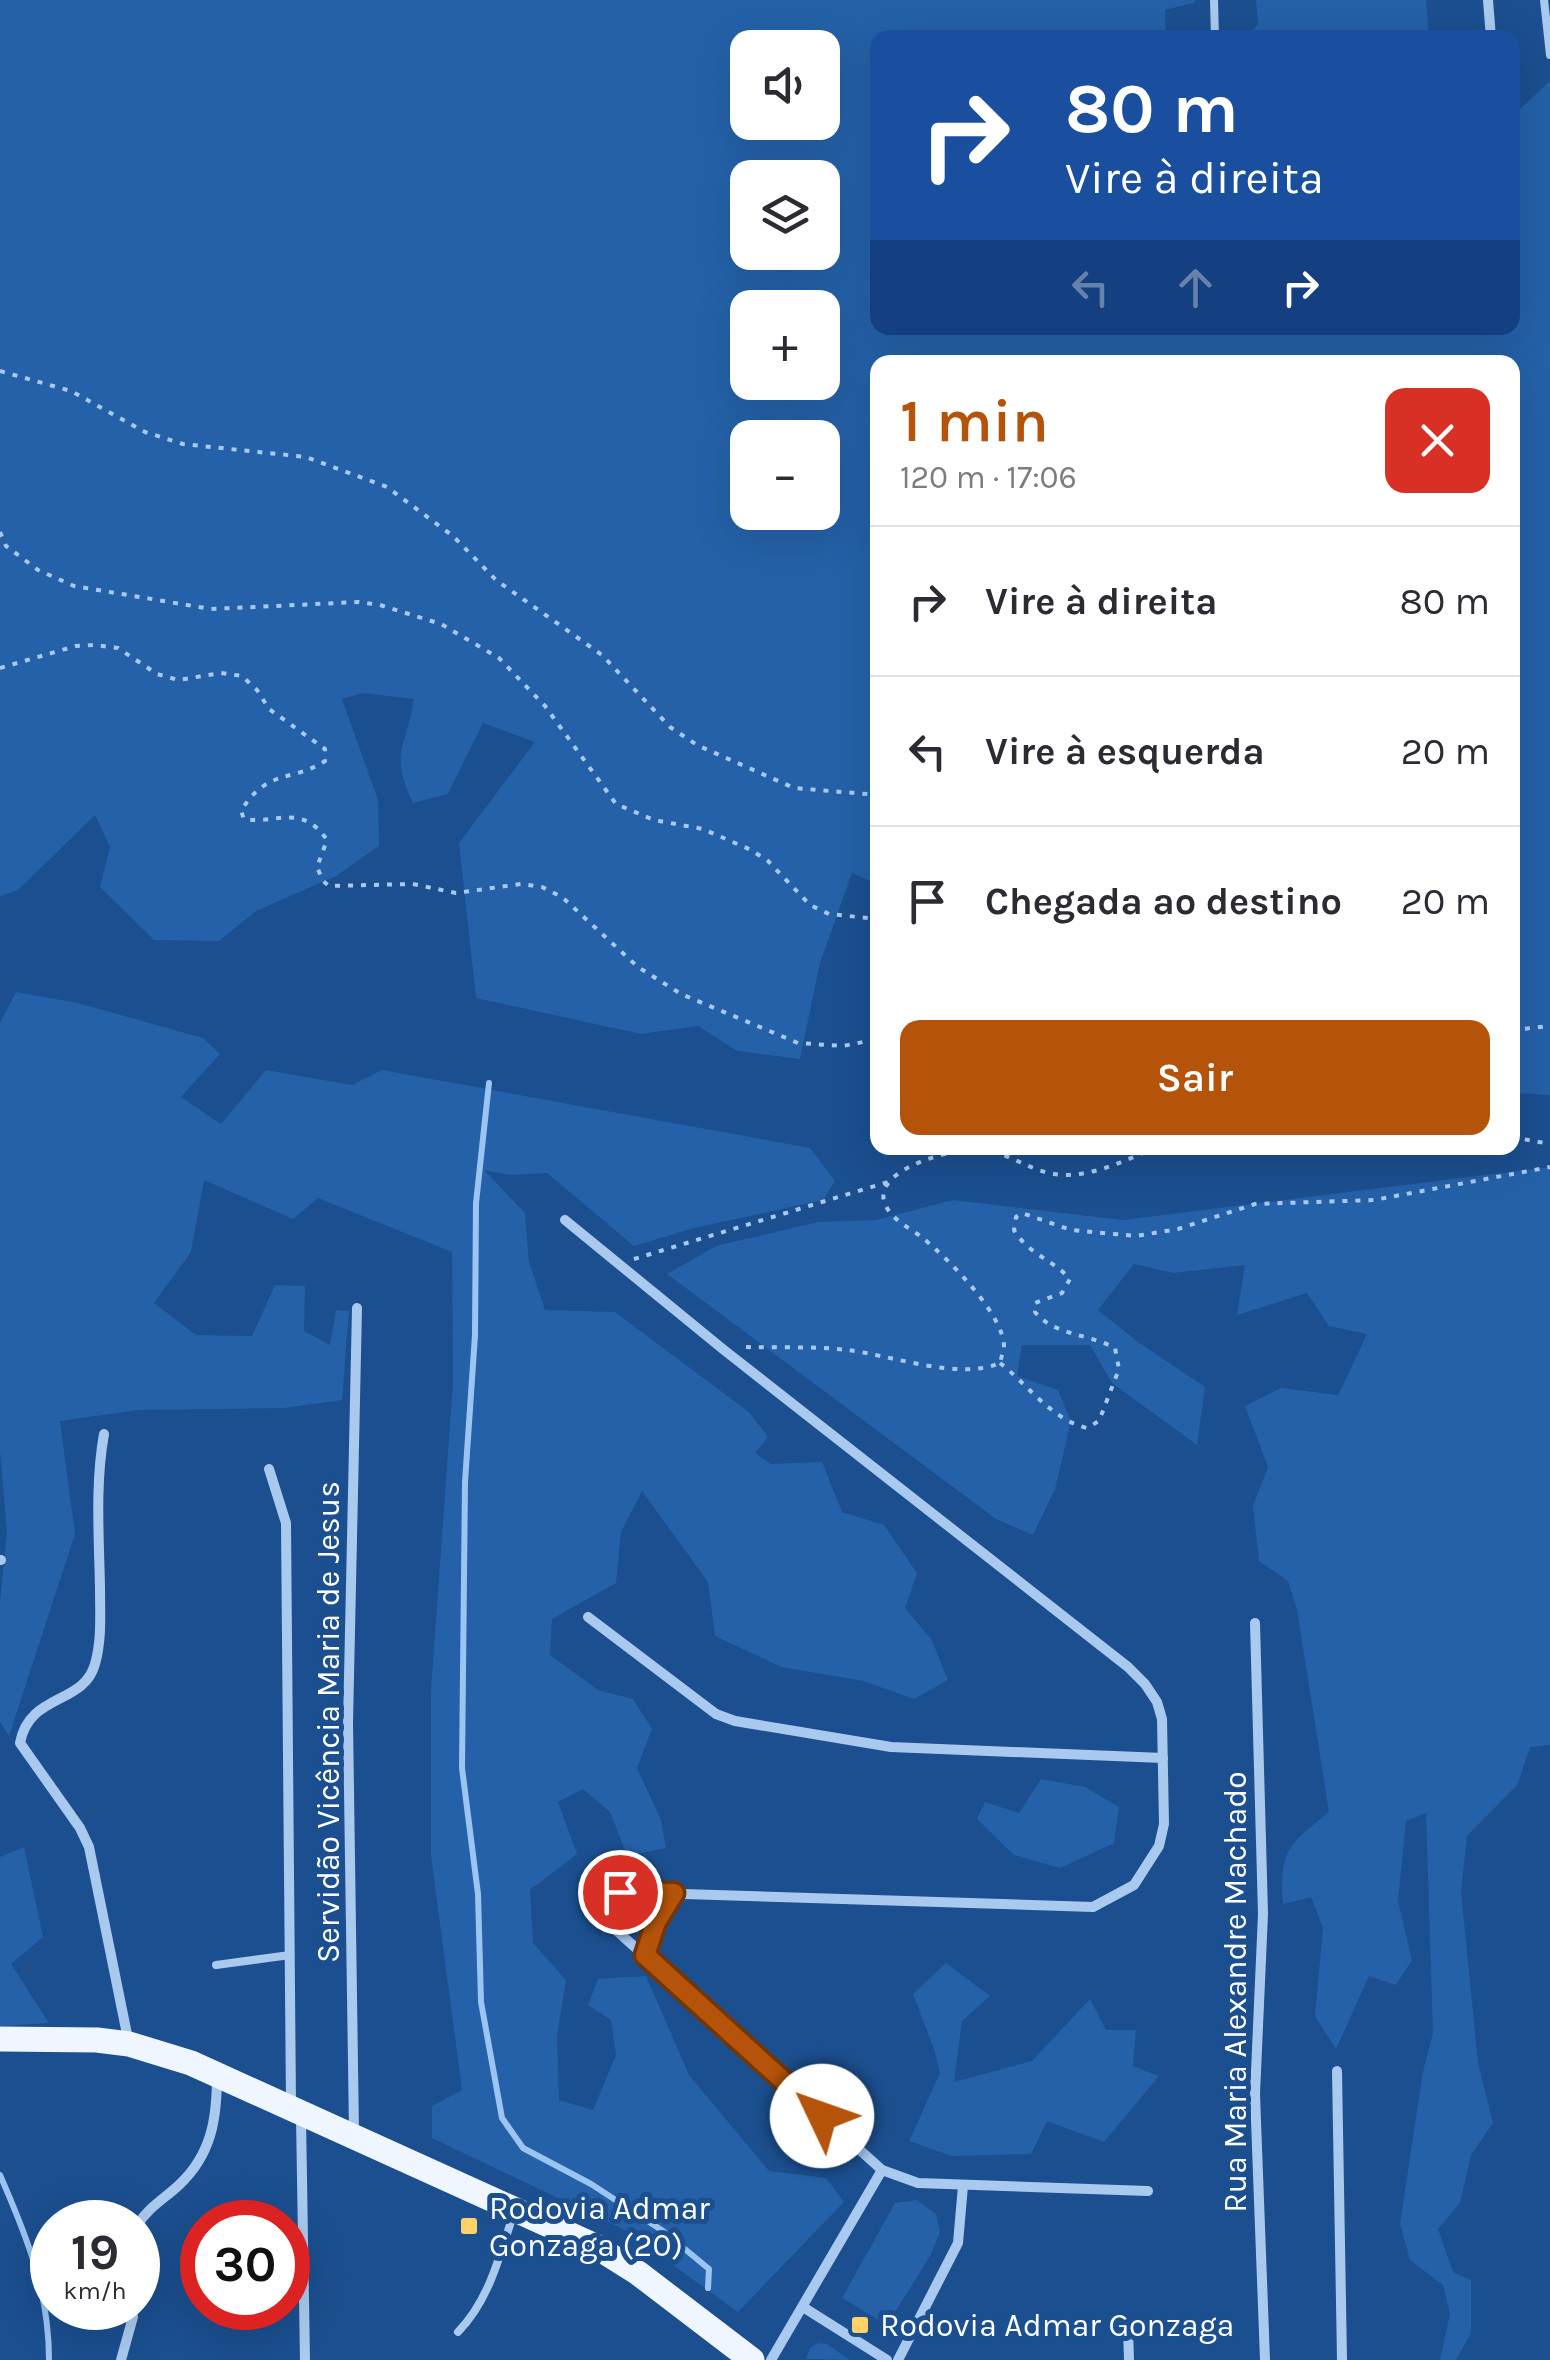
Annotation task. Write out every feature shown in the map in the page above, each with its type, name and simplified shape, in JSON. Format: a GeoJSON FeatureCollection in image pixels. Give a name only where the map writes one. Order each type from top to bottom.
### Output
{"type":"FeatureCollection","features":[{"type":"Feature","properties":{"kind":"main road"},"geometry":{"type":"LineString","coordinates":[[0,2039],[129,2044],[217,2074],[615,2258],[752,2360]]}},
{"type":"Feature","properties":{"kind":"street"},"geometry":{"type":"LineString","coordinates":[[1488,0],[1491,30]]}},
{"type":"Feature","properties":{"kind":"street"},"geometry":{"type":"LineString","coordinates":[[565,1220],[1128,1668],[1145,1684],[1162,1719],[1164,1824],[1159,1846],[1134,1885],[1093,1907],[620,1892],[608,1899],[604,1908],[607,1922],[882,2170],[918,2184],[1148,2191]]}},
{"type":"Feature","properties":{"kind":"street","name":"Servidão Vicência Maria de Jesus"},"geometry":{"type":"LineString","coordinates":[[354,2136],[348,1723],[358,1308]]}},
{"type":"Feature","properties":{"kind":"street"},"geometry":{"type":"LineString","coordinates":[[104,1434],[98,1465],[100,1636],[95,1669],[79,1688],[42,1706],[23,1725],[20,1744],[80,1828],[89,1847],[129,2044]]}},
{"type":"Feature","properties":{"kind":"street"},"geometry":{"type":"LineString","coordinates":[[269,1469],[286,1524],[290,1955],[306,2360]]}},
{"type":"Feature","properties":{"kind":"street"},"geometry":{"type":"LineString","coordinates":[[588,1617],[716,1714],[735,1720],[891,1747],[1163,1758]]}},
{"type":"Feature","properties":{"kind":"street","name":"Rua Maria Alexandre Machado"},"geometry":{"type":"LineString","coordinates":[[1255,1623],[1263,1874],[1255,2094],[1266,2360]]}},
{"type":"Feature","properties":{"kind":"street"},"geometry":{"type":"LineString","coordinates":[[645,1955],[656,1922],[674,1893]]}},
{"type":"Feature","properties":{"kind":"street"},"geometry":{"type":"LineString","coordinates":[[1336,2071],[1342,2360]]}},
{"type":"Feature","properties":{"kind":"street"},"geometry":{"type":"LineString","coordinates":[[160,2200],[199,2164],[208,2148],[217,2105],[217,2074]]}},
{"type":"Feature","properties":{"kind":"street"},"geometry":{"type":"LineString","coordinates":[[771,2360],[882,2170]]}},
{"type":"Feature","properties":{"kind":"street"},"geometry":{"type":"LineString","coordinates":[[898,2360],[958,2242],[964,2186]]}},
{"type":"Feature","properties":{"kind":"street"},"geometry":{"type":"LineString","coordinates":[[802,2307],[888,2360]]}},
{"type":"Feature","properties":{"kind":"street"},"geometry":{"type":"LineString","coordinates":[[1128,2327],[1129,2360]]}},
{"type":"Feature","properties":{"kind":"street"},"geometry":{"type":"LineString","coordinates":[[122,2360],[130,2330]]}},
{"type":"Feature","properties":{"kind":"lane"},"geometry":{"type":"LineString","coordinates":[[1214,0],[1215,30]]}},
{"type":"Feature","properties":{"kind":"lane"},"geometry":{"type":"LineString","coordinates":[[1544,0],[1550,54]]}},
{"type":"Feature","properties":{"kind":"lane"},"geometry":{"type":"LineString","coordinates":[[216,1965],[290,1955]]}},
{"type":"Feature","properties":{"kind":"lane"},"geometry":{"type":"LineString","coordinates":[[458,2332],[475,2315],[487,2292],[515,2209]]}},
{"type":"Feature","properties":{"kind":"path"},"geometry":{"type":"LineString","coordinates":[[0,371],[71,391],[145,432],[183,444],[306,457],[387,487],[452,536],[496,580],[602,656],[670,727],[697,744],[794,788],[870,793]]}},
{"type":"Feature","properties":{"kind":"path"},"geometry":{"type":"LineString","coordinates":[[0,532],[6,546],[38,570],[74,586],[211,609],[320,602],[380,604],[442,624],[499,658],[545,706],[616,804],[654,820],[703,830],[751,850],[768,861],[810,905],[829,914],[870,918]]}},
{"type":"Feature","properties":{"kind":"path"},"geometry":{"type":"LineString","coordinates":[[0,668],[94,645],[118,648],[157,674],[178,680],[220,673],[242,676],[269,708],[324,749],[325,760],[314,768],[268,782],[251,795],[241,811],[244,819],[298,818],[321,831],[327,840],[318,867],[329,886],[413,884],[456,893],[521,884],[542,887],[562,897],[638,968],[681,994],[798,1043],[843,1046],[870,1041]]}},
{"type":"Feature","properties":{"kind":"path"},"geometry":{"type":"LineString","coordinates":[[1520,1029],[1550,1026]]}},
{"type":"Feature","properties":{"kind":"path"},"geometry":{"type":"LineString","coordinates":[[1520,1138],[1550,1144]]}},
{"type":"Feature","properties":{"kind":"path"},"geometry":{"type":"LineString","coordinates":[[617,1264],[888,1182],[904,1170],[946,1155]]}},
{"type":"Feature","properties":{"kind":"path"},"geometry":{"type":"LineString","coordinates":[[999,1155],[1033,1170],[1064,1175],[1098,1171],[1136,1155]]}},
{"type":"Feature","properties":{"kind":"path"},"geometry":{"type":"LineString","coordinates":[[1000,1363],[1054,1412],[1086,1428],[1099,1421],[1119,1370],[1115,1348],[1096,1338],[1047,1326],[1035,1312],[1035,1303],[1062,1293],[1070,1279],[1059,1266],[1023,1245],[1014,1230],[1016,1217],[1022,1213],[1071,1230],[1136,1236],[1178,1230],[1255,1204],[1374,1200],[1550,1167]]}},
{"type":"Feature","properties":{"kind":"path"},"geometry":{"type":"LineString","coordinates":[[724,1350],[824,1348],[964,1370],[985,1370],[1000,1363],[1005,1349],[990,1314],[963,1276],[922,1237],[893,1217],[884,1204],[883,1191],[888,1182]]}},
{"type":"Feature","properties":{"kind":"shaded area"},"geometry":{"type":"Polygon","coordinates":[[[0,0],[1195,0],[1165,10],[1166,30],[870,30],[870,335],[1520,335],[1520,109],[1550,81],[1550,1095],[1520,1093],[1520,355],[870,355],[870,881],[852,873],[820,963],[800,1059],[737,1051],[698,1026],[641,1034],[476,998],[459,843],[535,742],[483,723],[448,794],[413,803],[401,761],[414,699],[363,693],[342,699],[378,800],[379,846],[336,876],[256,911],[219,941],[154,940],[100,887],[110,847],[95,815],[18,890],[0,896],[0,0]]]}},
{"type":"Feature","properties":{"kind":"shaded area"},"geometry":{"type":"Polygon","coordinates":[[[1256,0],[1426,0],[1428,30],[1253,30],[1258,24],[1256,0]]]}},
{"type":"Feature","properties":{"kind":"shaded area"},"geometry":{"type":"Polygon","coordinates":[[[16,992],[78,1003],[203,1038],[220,1054],[181,1097],[221,1124],[266,1070],[352,1085],[382,1070],[810,1148],[835,1181],[823,1200],[694,1228],[634,1246],[547,1173],[510,1175],[484,1170],[525,1213],[529,1262],[545,1310],[615,1312],[749,1412],[768,1437],[755,1453],[771,1464],[822,1462],[842,1512],[884,1525],[917,1573],[905,1608],[931,1639],[948,1680],[914,1699],[863,1681],[781,1667],[715,1636],[708,1582],[642,1491],[621,1532],[616,1583],[552,1619],[550,1655],[598,1690],[633,1699],[652,1729],[637,1768],[661,1820],[666,1848],[627,1856],[610,1812],[583,1789],[558,1802],[577,1854],[530,1890],[533,1943],[566,1980],[557,2036],[559,2100],[593,2110],[616,2055],[611,2020],[588,2005],[598,1979],[646,1976],[689,2075],[769,2171],[826,2178],[844,2202],[738,2312],[623,2229],[432,2138],[432,2106],[462,2090],[431,1856],[431,1690],[453,1383],[452,1252],[318,1198],[293,1219],[204,1180],[191,1252],[154,1303],[196,1335],[252,1336],[275,1285],[305,1286],[304,1331],[330,1345],[336,1310],[349,1311],[342,1400],[284,1408],[139,1410],[60,1421],[75,1534],[9,1736],[0,1722],[0,1602],[7,1533],[0,1451],[0,1023],[16,992]]]}},
{"type":"Feature","properties":{"kind":"shaded area"},"geometry":{"type":"Polygon","coordinates":[[[1550,1167],[1550,1745],[1530,1747],[1518,1784],[1467,1836],[1461,1892],[1478,2063],[1493,2123],[1471,2155],[1460,2203],[1438,2229],[1453,2272],[1471,2280],[1471,2333],[1456,2360],[1440,2360],[1450,2314],[1443,2285],[1410,2260],[1400,2224],[1423,2071],[1433,2033],[1426,1813],[1406,1821],[1398,1901],[1412,1960],[1396,1985],[1369,1976],[1336,2049],[1315,2016],[1323,1928],[1311,1897],[1283,1904],[1283,1871],[1290,1849],[1329,1812],[1297,1610],[1288,1581],[1259,1561],[1253,1506],[1268,1467],[1245,1406],[1281,1388],[1338,1395],[1367,1334],[1329,1326],[1307,1293],[1237,1315],[1245,1265],[1173,1273],[1134,1264],[1098,1310],[1205,1387],[1197,1445],[1112,1383],[1090,1345],[1022,1345],[1017,1376],[1058,1390],[1071,1421],[1055,1489],[1033,1535],[996,1519],[667,1274],[716,1246],[818,1222],[876,1220],[953,1200],[1123,1220],[1550,1167]]]}},
{"type":"Feature","properties":{"kind":"shaded area"},"geometry":{"type":"Polygon","coordinates":[[[1041,1779],[1085,1787],[1119,1807],[1114,1843],[1060,1868],[1014,1855],[977,1819],[985,1802],[1019,1813],[1041,1779]]]}},
{"type":"Feature","properties":{"kind":"shaded area"},"geometry":{"type":"Polygon","coordinates":[[[24,1847],[43,1937],[11,1964],[49,2023],[0,2026],[0,1857],[24,1847]]]}},
{"type":"Feature","properties":{"kind":"shaded area"},"geometry":{"type":"Polygon","coordinates":[[[946,1963],[990,1996],[962,2021],[954,2082],[1032,2061],[1090,1999],[1106,2030],[1136,2030],[1133,2066],[1159,2076],[1104,2142],[1047,2121],[1031,2154],[952,2156],[909,2141],[940,2073],[913,1994],[946,1963]]]}},
{"type":"Feature","properties":{"kind":"shaded area"},"geometry":{"type":"Polygon","coordinates":[[[917,2200],[936,2214],[940,2232],[930,2256],[887,2325],[842,2298],[895,2203],[917,2200]]]}},
{"type":"Feature","properties":{"kind":"shaded area"},"geometry":{"type":"Polygon","coordinates":[[[818,2343],[827,2344],[850,2360],[806,2359],[810,2348],[818,2343]]]}},
{"type":"Feature","properties":{"kind":"waterway"},"geometry":{"type":"LineString","coordinates":[[489,1083],[476,1203],[475,1335],[465,1482],[462,1768],[478,1894],[481,2002],[502,2118],[523,2148],[591,2184],[663,2231],[709,2269],[708,2288]]}},
{"type":"Feature","properties":{"kind":"waterway"},"geometry":{"type":"LineString","coordinates":[[0,2175],[41,2287],[49,2360]]}},
{"type":"Feature","properties":{"kind":"place","name":"Rodovia Admar Gonzaga (20)"},"geometry":{"type":"Point","coordinates":[469,2226]}},
{"type":"Feature","properties":{"kind":"place","name":"Rodovia Admar Gonzaga"},"geometry":{"type":"Point","coordinates":[860,2325]}},
{"type":"Feature","properties":{"kind":"route"},"geometry":{"type":"LineString","coordinates":[[620,1892],[674,1893],[656,1922],[645,1955],[822,2116]]}}]}
